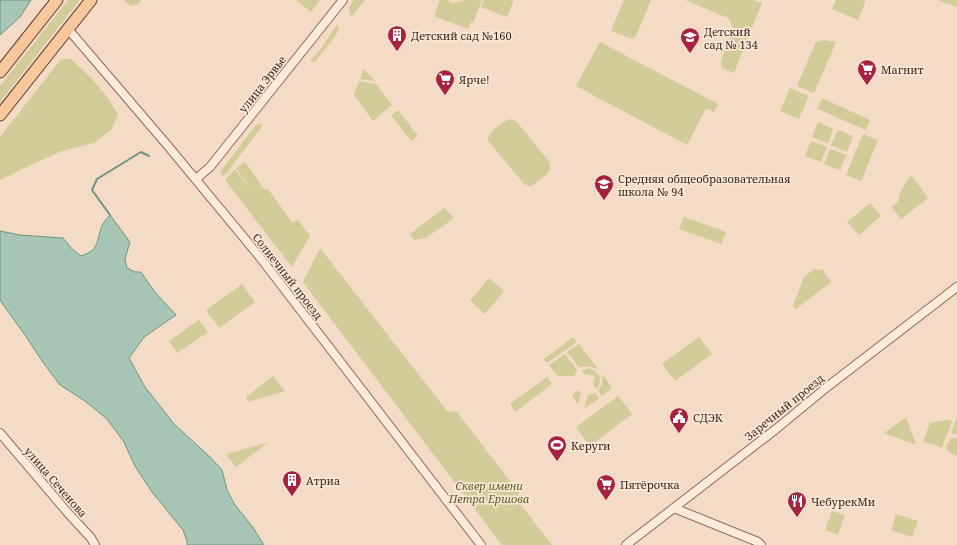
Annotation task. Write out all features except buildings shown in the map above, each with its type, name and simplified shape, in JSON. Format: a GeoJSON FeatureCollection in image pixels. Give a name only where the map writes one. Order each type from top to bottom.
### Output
{"type":"FeatureCollection","features":[{"type":"Feature","properties":{"kind":"main road"},"geometry":{"type":"LineString","coordinates":[[0,72],[57,0]]}},
{"type":"Feature","properties":{"kind":"main road"},"geometry":{"type":"LineString","coordinates":[[0,115],[90,0]]}},
{"type":"Feature","properties":{"kind":"street","name":"улица Эрвье"},"geometry":{"type":"LineString","coordinates":[[196,179],[210,167],[343,0]]}},
{"type":"Feature","properties":{"kind":"street","name":"Солнечный проезд"},"geometry":{"type":"LineString","coordinates":[[68,29],[264,261],[481,545]]}},
{"type":"Feature","properties":{"kind":"street","name":"Заречный проезд"},"geometry":{"type":"LineString","coordinates":[[626,545],[957,287]]}},
{"type":"Feature","properties":{"kind":"street","name":"улица Сеченова"},"geometry":{"type":"LineString","coordinates":[[0,433],[91,538],[95,545]]}},
{"type":"Feature","properties":{"kind":"street"},"geometry":{"type":"LineString","coordinates":[[674,508],[758,542],[761,545]]}},
{"type":"Feature","properties":{"kind":"green space"},"geometry":{"type":"Polygon","coordinates":[[[68,0],[80,0],[0,102],[0,86],[68,0]]]}},
{"type":"Feature","properties":{"kind":"green space"},"geometry":{"type":"Polygon","coordinates":[[[124,0],[141,0],[139,4],[131,6],[124,0]]]}},
{"type":"Feature","properties":{"kind":"green space"},"geometry":{"type":"Polygon","coordinates":[[[296,0],[320,0],[311,12],[296,0]]]}},
{"type":"Feature","properties":{"kind":"green space"},"geometry":{"type":"Polygon","coordinates":[[[354,0],[365,0],[352,16],[349,8],[354,0]]]}},
{"type":"Feature","properties":{"kind":"green space"},"geometry":{"type":"Polygon","coordinates":[[[440,0],[446,0],[453,3],[466,0],[482,0],[473,23],[471,22],[468,29],[434,16],[440,0]]]}},
{"type":"Feature","properties":{"kind":"green space"},"geometry":{"type":"Polygon","coordinates":[[[484,0],[514,0],[507,17],[481,7],[484,0]]]}},
{"type":"Feature","properties":{"kind":"green space"},"geometry":{"type":"Polygon","coordinates":[[[624,0],[651,0],[636,36],[632,39],[611,31],[624,0]]]}},
{"type":"Feature","properties":{"kind":"green space"},"geometry":{"type":"Polygon","coordinates":[[[685,0],[753,0],[762,3],[734,73],[722,68],[721,61],[733,28],[728,18],[685,0]]]}},
{"type":"Feature","properties":{"kind":"green space"},"geometry":{"type":"Polygon","coordinates":[[[836,0],[866,0],[858,20],[832,9],[836,0]]]}},
{"type":"Feature","properties":{"kind":"green space"},"geometry":{"type":"Polygon","coordinates":[[[938,0],[957,0],[957,7],[938,0]]]}},
{"type":"Feature","properties":{"kind":"green space"},"geometry":{"type":"Polygon","coordinates":[[[337,25],[339,28],[336,35],[314,63],[310,60],[321,48],[337,25]]]}},
{"type":"Feature","properties":{"kind":"green space"},"geometry":{"type":"Polygon","coordinates":[[[824,40],[836,42],[814,93],[797,86],[816,42],[824,40]]]}},
{"type":"Feature","properties":{"kind":"green space"},"geometry":{"type":"Polygon","coordinates":[[[600,42],[718,104],[714,112],[706,108],[687,145],[576,86],[600,42]]]}},
{"type":"Feature","properties":{"kind":"green space"},"geometry":{"type":"Polygon","coordinates":[[[61,59],[71,59],[92,79],[108,98],[118,114],[111,130],[94,143],[62,151],[0,180],[0,137],[61,59]]]}},
{"type":"Feature","properties":{"kind":"green space"},"geometry":{"type":"Polygon","coordinates":[[[364,69],[375,81],[360,79],[364,69]]]}},
{"type":"Feature","properties":{"kind":"green space"},"geometry":{"type":"Polygon","coordinates":[[[359,81],[376,84],[392,105],[373,121],[354,95],[359,81]]]}},
{"type":"Feature","properties":{"kind":"green space"},"geometry":{"type":"Polygon","coordinates":[[[790,88],[809,96],[799,119],[780,111],[790,88]]]}},
{"type":"Feature","properties":{"kind":"green space"},"geometry":{"type":"Polygon","coordinates":[[[822,98],[870,120],[866,130],[818,109],[822,98]]]}},
{"type":"Feature","properties":{"kind":"green space"},"geometry":{"type":"Polygon","coordinates":[[[398,110],[418,136],[411,141],[391,115],[398,110]]]}},
{"type":"Feature","properties":{"kind":"green space"},"geometry":{"type":"Polygon","coordinates":[[[511,119],[517,122],[550,163],[548,173],[532,186],[524,184],[488,140],[490,134],[496,128],[502,123],[511,119]]]}},
{"type":"Feature","properties":{"kind":"green space"},"geometry":{"type":"Polygon","coordinates":[[[818,122],[833,129],[828,143],[812,137],[818,122]]]}},
{"type":"Feature","properties":{"kind":"green space"},"geometry":{"type":"Polygon","coordinates":[[[256,125],[263,125],[226,174],[222,176],[220,172],[256,125]]]}},
{"type":"Feature","properties":{"kind":"green space"},"geometry":{"type":"Polygon","coordinates":[[[838,130],[853,136],[847,152],[831,145],[838,130]]]}},
{"type":"Feature","properties":{"kind":"green space"},"geometry":{"type":"Polygon","coordinates":[[[863,134],[878,140],[861,181],[846,175],[863,134]]]}},
{"type":"Feature","properties":{"kind":"green space"},"geometry":{"type":"Polygon","coordinates":[[[811,141],[827,147],[821,162],[805,156],[811,141]]]}},
{"type":"Feature","properties":{"kind":"green space"},"geometry":{"type":"Polygon","coordinates":[[[830,149],[846,155],[840,170],[824,164],[830,149]]]}},
{"type":"Feature","properties":{"kind":"green space"},"geometry":{"type":"Polygon","coordinates":[[[245,162],[265,190],[268,189],[292,222],[298,220],[310,236],[292,267],[225,180],[235,169],[256,197],[236,168],[245,162]]]}},
{"type":"Feature","properties":{"kind":"green space"},"geometry":{"type":"Polygon","coordinates":[[[912,176],[928,198],[901,219],[892,207],[898,202],[900,193],[908,179],[912,176]]]}},
{"type":"Feature","properties":{"kind":"green space"},"geometry":{"type":"Polygon","coordinates":[[[870,203],[881,216],[859,235],[847,222],[870,203]]]}},
{"type":"Feature","properties":{"kind":"green space"},"geometry":{"type":"Polygon","coordinates":[[[444,208],[454,218],[426,238],[414,240],[410,234],[444,208]]]}},
{"type":"Feature","properties":{"kind":"green space"},"geometry":{"type":"Polygon","coordinates":[[[684,217],[726,232],[721,244],[679,229],[684,217]]]}},
{"type":"Feature","properties":{"kind":"green space","name":"Сквер имени Петра Ершова"},"geometry":{"type":"Polygon","coordinates":[[[320,248],[447,411],[457,412],[519,493],[518,501],[552,545],[502,545],[303,282],[320,248]]]}},
{"type":"Feature","properties":{"kind":"green space"},"geometry":{"type":"Polygon","coordinates":[[[814,269],[823,270],[831,282],[796,309],[793,306],[804,277],[814,269]]]}},
{"type":"Feature","properties":{"kind":"green space"},"geometry":{"type":"Polygon","coordinates":[[[489,278],[504,291],[485,314],[470,301],[489,278]]]}},
{"type":"Feature","properties":{"kind":"green space"},"geometry":{"type":"Polygon","coordinates":[[[242,284],[255,302],[219,328],[206,310],[242,284]]]}},
{"type":"Feature","properties":{"kind":"green space"},"geometry":{"type":"Polygon","coordinates":[[[199,320],[208,332],[177,353],[169,341],[199,320]]]}},
{"type":"Feature","properties":{"kind":"green space"},"geometry":{"type":"Polygon","coordinates":[[[699,337],[712,354],[675,381],[662,364],[699,337]]]}},
{"type":"Feature","properties":{"kind":"green space"},"geometry":{"type":"Polygon","coordinates":[[[574,338],[577,342],[547,363],[544,360],[545,358],[574,338]]]}},
{"type":"Feature","properties":{"kind":"green space"},"geometry":{"type":"Polygon","coordinates":[[[579,344],[598,369],[588,366],[579,367],[567,352],[579,344]]]}},
{"type":"Feature","properties":{"kind":"green space"},"geometry":{"type":"Polygon","coordinates":[[[565,354],[577,370],[574,376],[558,376],[549,365],[565,354]]]}},
{"type":"Feature","properties":{"kind":"green space"},"geometry":{"type":"Polygon","coordinates":[[[589,368],[596,372],[599,376],[600,382],[597,389],[593,385],[595,376],[584,374],[582,370],[589,368]]]}},
{"type":"Feature","properties":{"kind":"green space"},"geometry":{"type":"Polygon","coordinates":[[[602,374],[611,386],[611,389],[602,396],[598,391],[602,383],[602,374]]]}},
{"type":"Feature","properties":{"kind":"green space"},"geometry":{"type":"Polygon","coordinates":[[[273,376],[285,391],[248,402],[246,397],[273,376]]]}},
{"type":"Feature","properties":{"kind":"green space"},"geometry":{"type":"Polygon","coordinates":[[[547,377],[552,384],[515,412],[510,404],[547,377]]]}},
{"type":"Feature","properties":{"kind":"green space"},"geometry":{"type":"Polygon","coordinates":[[[577,390],[581,393],[578,404],[572,396],[577,390]]]}},
{"type":"Feature","properties":{"kind":"green space"},"geometry":{"type":"Polygon","coordinates":[[[595,393],[599,398],[584,409],[588,395],[595,393]]]}},
{"type":"Feature","properties":{"kind":"green space"},"geometry":{"type":"Polygon","coordinates":[[[618,396],[632,414],[590,446],[576,427],[618,396]]]}},
{"type":"Feature","properties":{"kind":"green space"},"geometry":{"type":"Polygon","coordinates":[[[906,417],[916,445],[884,433],[906,417]]]}},
{"type":"Feature","properties":{"kind":"green space"},"geometry":{"type":"Polygon","coordinates":[[[957,417],[957,435],[951,433],[957,417]]]}},
{"type":"Feature","properties":{"kind":"green space"},"geometry":{"type":"Polygon","coordinates":[[[946,420],[952,421],[942,448],[923,441],[930,423],[946,420]]]}},
{"type":"Feature","properties":{"kind":"green space"},"geometry":{"type":"Polygon","coordinates":[[[952,438],[957,439],[957,456],[950,453],[946,447],[952,438]]]}},
{"type":"Feature","properties":{"kind":"green space"},"geometry":{"type":"Polygon","coordinates":[[[269,442],[236,467],[226,454],[269,442]]]}},
{"type":"Feature","properties":{"kind":"green space"},"geometry":{"type":"Polygon","coordinates":[[[832,511],[845,515],[838,535],[825,530],[832,511]]]}},
{"type":"Feature","properties":{"kind":"green space"},"geometry":{"type":"Polygon","coordinates":[[[896,514],[918,521],[912,537],[891,530],[896,514]]]}},
{"type":"Feature","properties":{"kind":"shaded area"},"geometry":{"type":"Polygon","coordinates":[[[0,0],[31,0],[20,17],[0,35],[0,0]]]}},
{"type":"Feature","properties":{"kind":"shaded area"},"geometry":{"type":"Polygon","coordinates":[[[110,215],[130,242],[125,259],[127,268],[135,272],[141,272],[154,291],[176,315],[144,337],[129,358],[145,387],[174,424],[222,470],[227,490],[235,505],[252,526],[264,545],[187,545],[183,530],[152,492],[135,466],[124,442],[107,419],[85,401],[60,385],[0,300],[0,231],[20,235],[63,238],[73,250],[81,256],[87,254],[94,248],[98,241],[102,226],[110,215]]]}},
{"type":"Feature","properties":{"kind":"waterway"},"geometry":{"type":"LineString","coordinates":[[110,215],[92,190],[97,179],[141,152],[149,156]]}},
{"type":"Feature","properties":{"kind":"place","name":"Детский сад №160"},"geometry":{"type":"Point","coordinates":[397,52]}},
{"type":"Feature","properties":{"kind":"place","name":"Детский сад № 134"},"geometry":{"type":"Point","coordinates":[690,54]}},
{"type":"Feature","properties":{"kind":"place","name":"Магнит"},"geometry":{"type":"Point","coordinates":[867,86]}},
{"type":"Feature","properties":{"kind":"place","name":"Ярче!"},"geometry":{"type":"Point","coordinates":[445,96]}},
{"type":"Feature","properties":{"kind":"place","name":"Средняя общеобразовательная школа № 94"},"geometry":{"type":"Point","coordinates":[604,201]}},
{"type":"Feature","properties":{"kind":"place","name":"СДЭК"},"geometry":{"type":"Point","coordinates":[679,434]}},
{"type":"Feature","properties":{"kind":"place","name":"Керуги"},"geometry":{"type":"Point","coordinates":[557,462]}},
{"type":"Feature","properties":{"kind":"place","name":"Атриа"},"geometry":{"type":"Point","coordinates":[292,497]}},
{"type":"Feature","properties":{"kind":"place","name":"Пятёрочка"},"geometry":{"type":"Point","coordinates":[606,501]}},
{"type":"Feature","properties":{"kind":"place","name":"ЧебурекМи"},"geometry":{"type":"Point","coordinates":[797,518]}}]}
